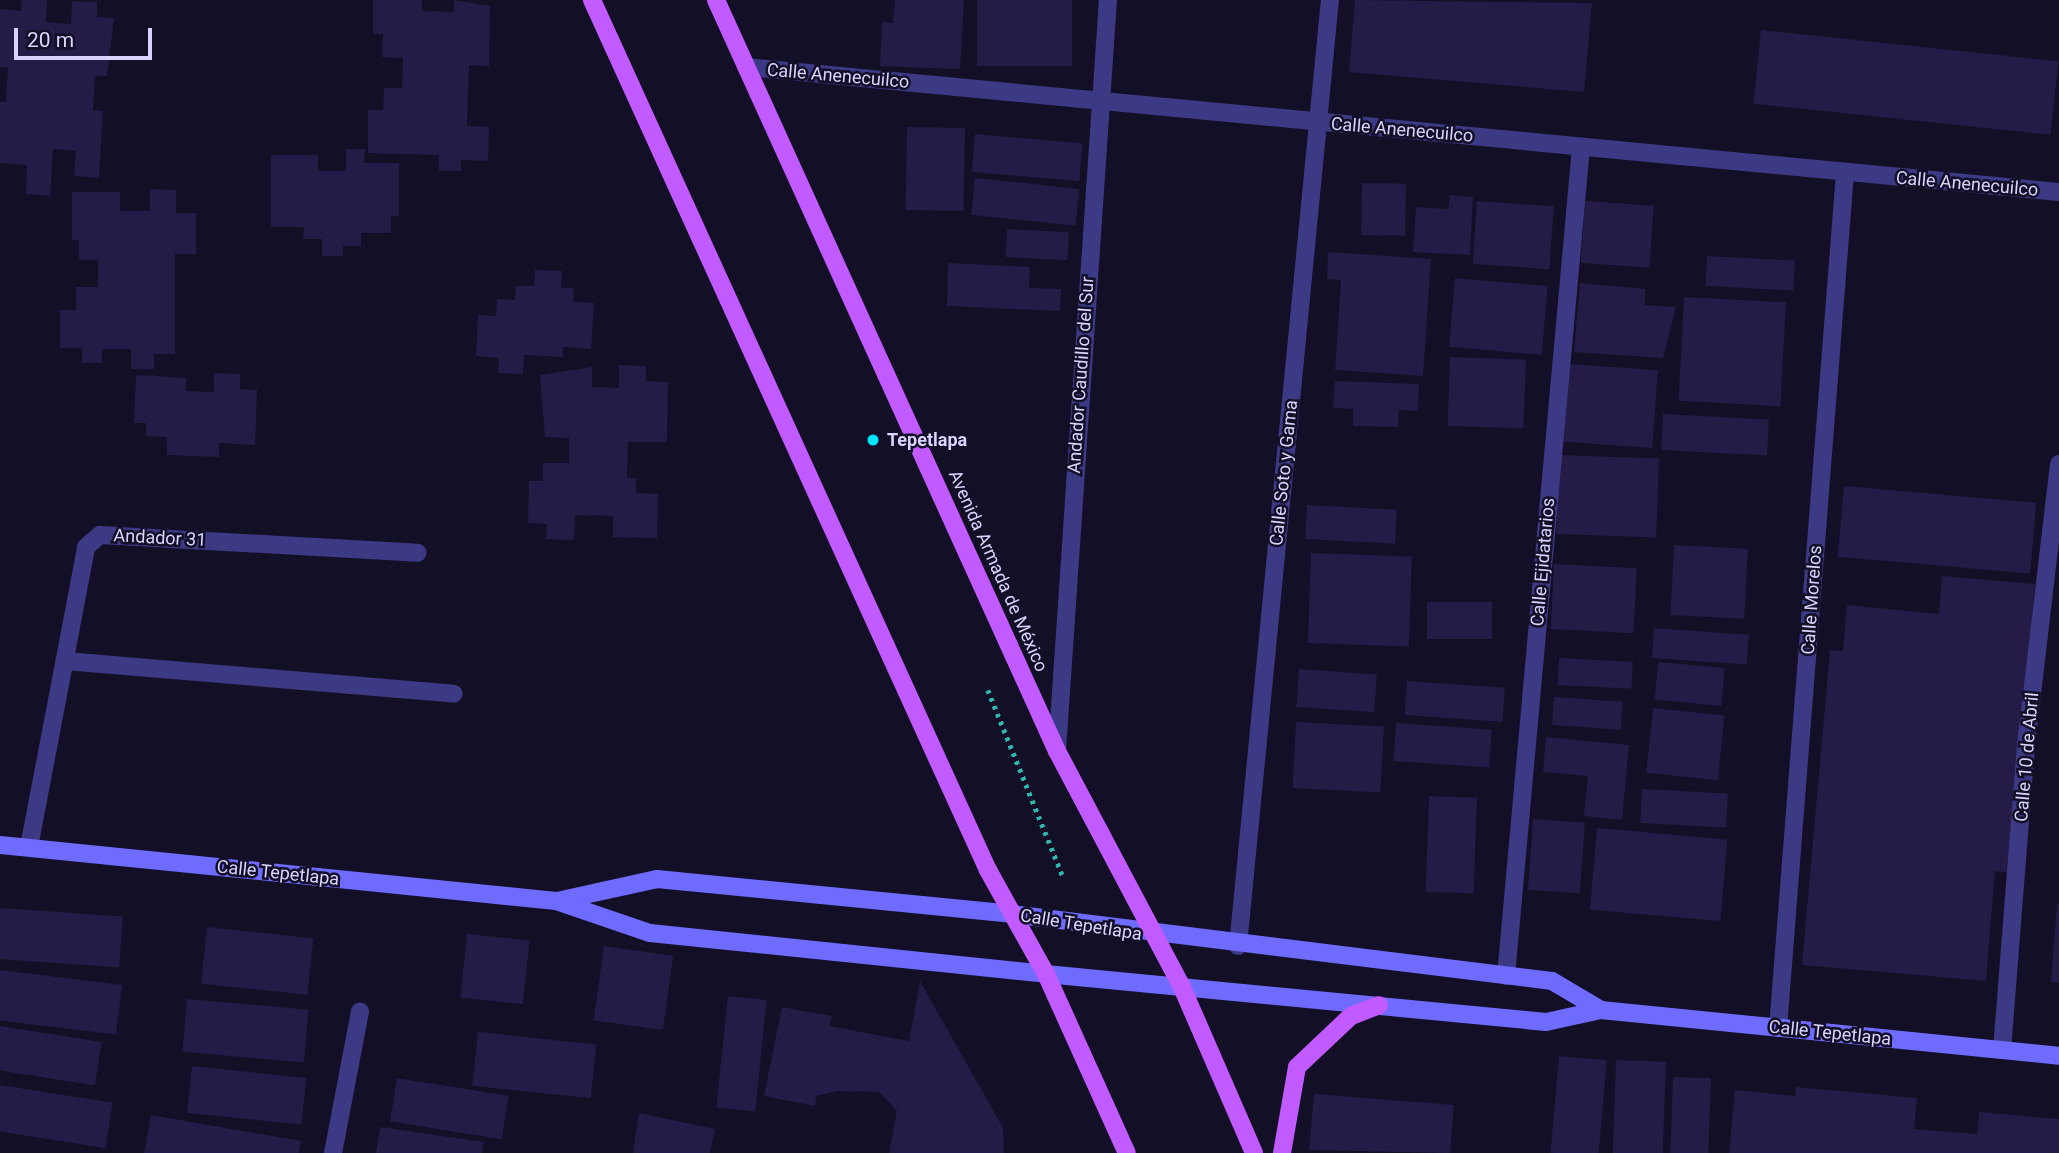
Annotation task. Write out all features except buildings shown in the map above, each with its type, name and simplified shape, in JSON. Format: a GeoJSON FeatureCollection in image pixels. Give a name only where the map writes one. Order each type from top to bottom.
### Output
{"type":"FeatureCollection","features":[{"type":"Feature","properties":{"kind":"main road"},"geometry":{"type":"LineString","coordinates":[[592,0],[1011,914],[1046,974],[1127,1153]]}},
{"type":"Feature","properties":{"kind":"main road","name":"Avenida Armada de México"},"geometry":{"type":"LineString","coordinates":[[716,0],[1057,751],[1181,985],[1254,1153]]}},
{"type":"Feature","properties":{"kind":"main road"},"geometry":{"type":"LineString","coordinates":[[1282,1153],[1297,1067],[1350,1016],[1379,1005]]}},
{"type":"Feature","properties":{"kind":"street","name":"Andador Caudillo del Sur"},"geometry":{"type":"LineString","coordinates":[[1057,751],[1098,101],[1108,0]]}},
{"type":"Feature","properties":{"kind":"street","name":"Calle Soto y Gama"},"geometry":{"type":"LineString","coordinates":[[1238,946],[1330,0]]}},
{"type":"Feature","properties":{"kind":"street","name":"Calle Anenecuilco"},"geometry":{"type":"LineString","coordinates":[[746,67],[2059,192]]}},
{"type":"Feature","properties":{"kind":"street","name":"Calle Ejidatarios"},"geometry":{"type":"LineString","coordinates":[[1506,976],[1581,147]]}},
{"type":"Feature","properties":{"kind":"street","name":"Calle Morelos"},"geometry":{"type":"LineString","coordinates":[[1778,1028],[1845,172]]}},
{"type":"Feature","properties":{"kind":"street","name":"Calle 10 de Abril"},"geometry":{"type":"LineString","coordinates":[[2002,1050],[2026,745],[2059,465]]}},
{"type":"Feature","properties":{"kind":"street","name":"Andador 31"},"geometry":{"type":"LineString","coordinates":[[29,847],[86,547],[100,535],[417,553]]}},
{"type":"Feature","properties":{"kind":"street"},"geometry":{"type":"LineString","coordinates":[[65,661],[454,694]]}},
{"type":"Feature","properties":{"kind":"street","name":"Calle Tepetlapa"},"geometry":{"type":"LineString","coordinates":[[0,845],[555,901],[650,933],[1046,974],[1546,1022],[1601,1010],[2059,1056]]}},
{"type":"Feature","properties":{"kind":"street","name":"Calle Tepetlapa"},"geometry":{"type":"LineString","coordinates":[[555,901],[657,879],[1011,914],[1155,936],[1552,981],[1601,1010]]}},
{"type":"Feature","properties":{"kind":"street"},"geometry":{"type":"LineString","coordinates":[[333,1153],[360,1012]]}},
{"type":"Feature","properties":{"kind":"path"},"geometry":{"type":"LineString","coordinates":[[988,690],[1063,877]]}},
{"type":"Feature","properties":{"kind":"place","name":"Tepetlapa"},"geometry":{"type":"Point","coordinates":[873,440]}}]}
